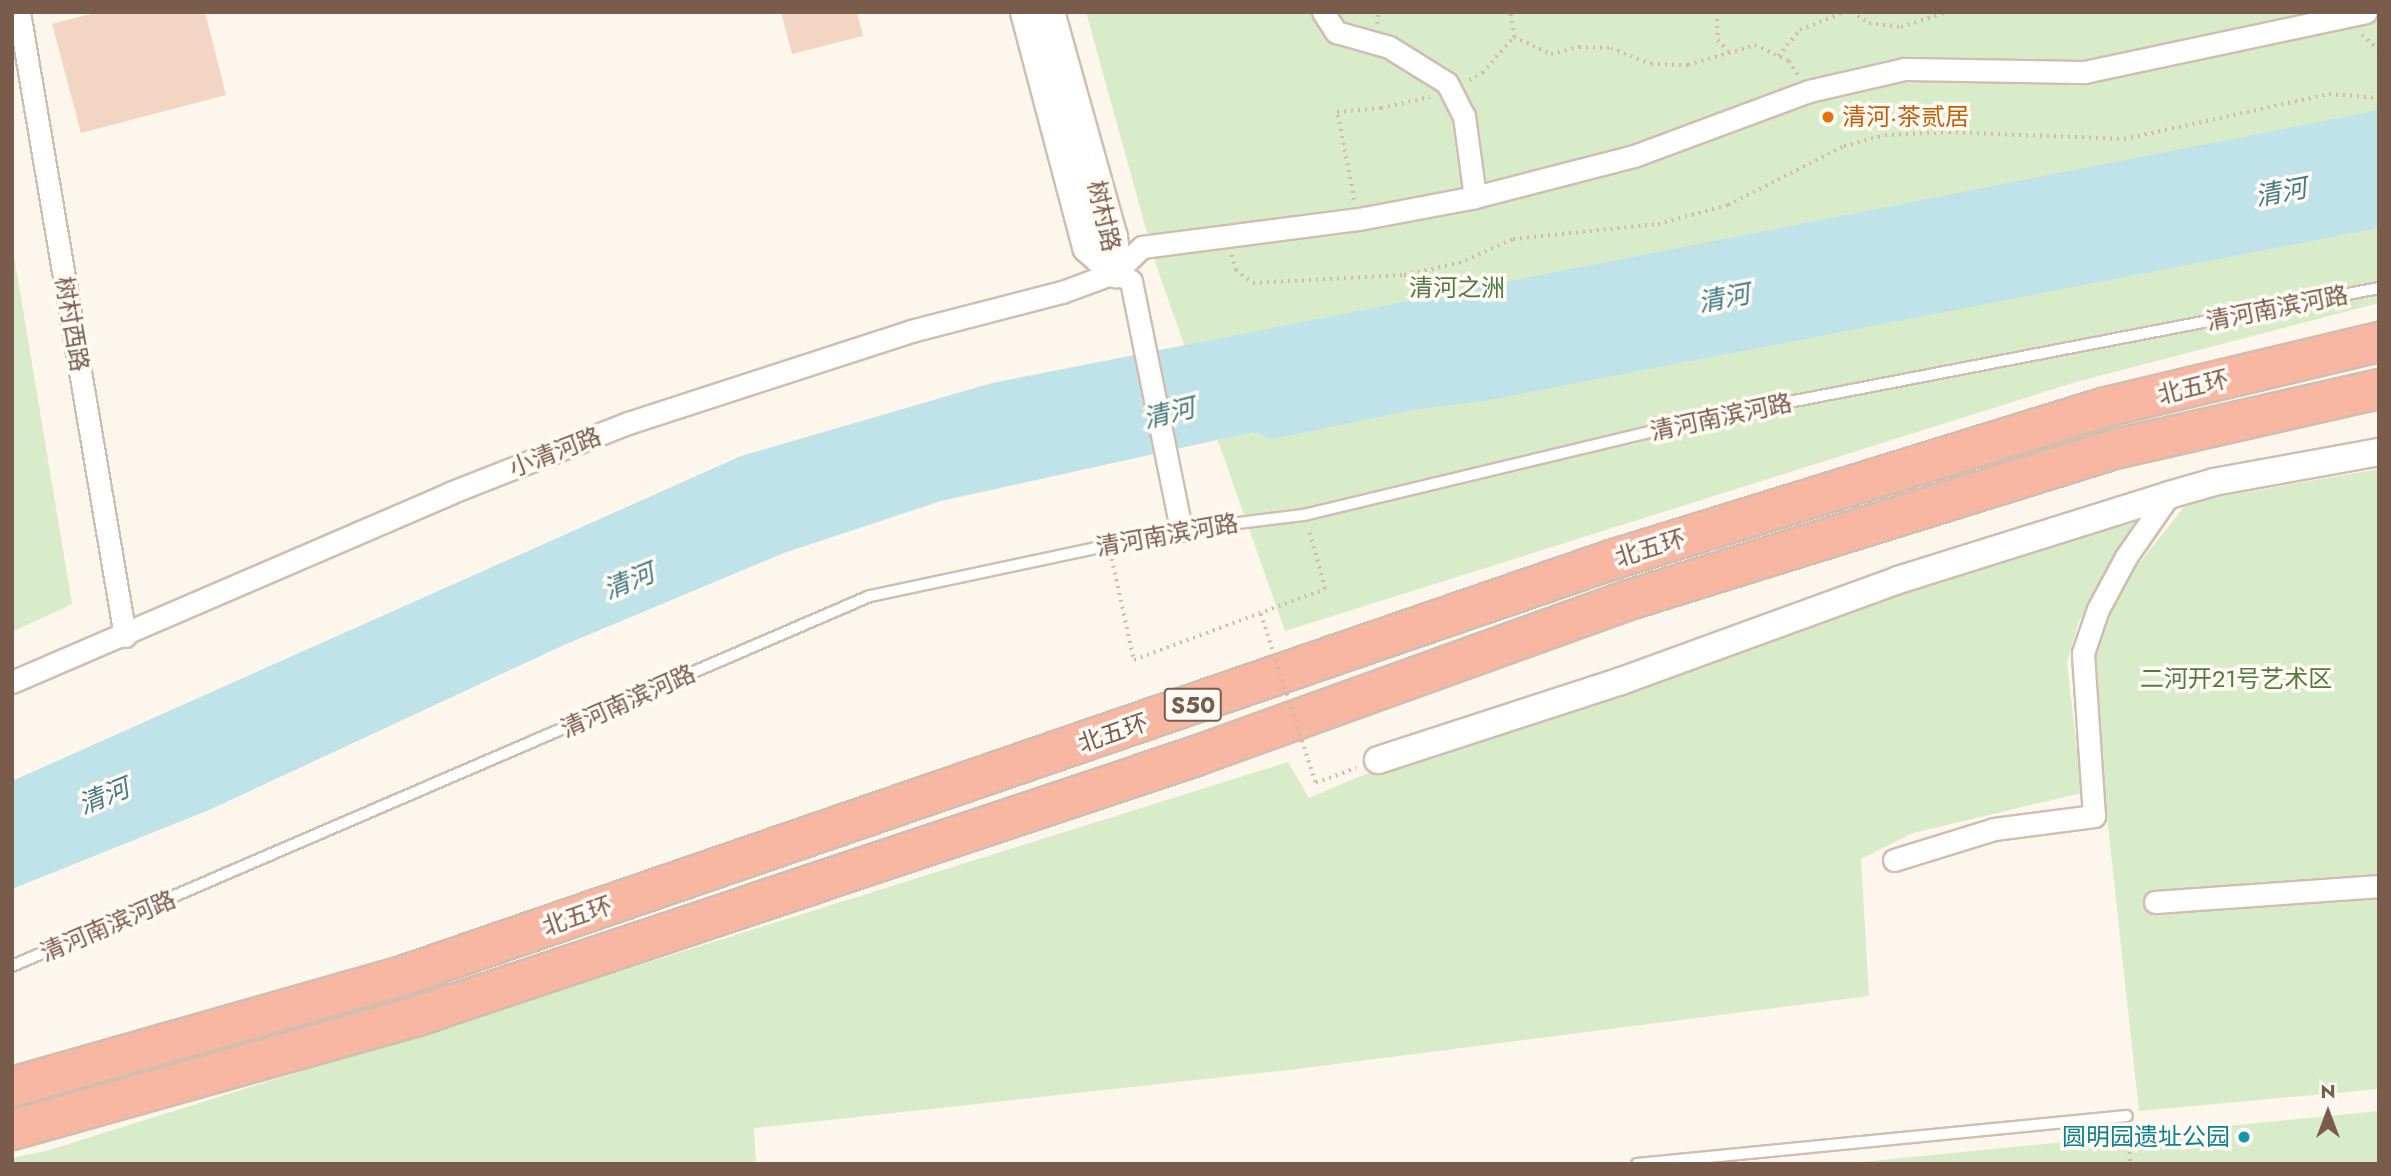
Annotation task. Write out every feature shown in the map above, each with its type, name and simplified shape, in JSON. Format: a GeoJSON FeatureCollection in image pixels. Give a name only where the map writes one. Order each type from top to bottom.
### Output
{"type":"FeatureCollection","features":[{"type":"Feature","properties":{"kind":"highway","name":"北五环"},"geometry":{"type":"LineString","coordinates":[[12,1087],[408,974],[1611,560],[2106,407],[2379,342]]}},
{"type":"Feature","properties":{"kind":"highway","name":"北五环"},"geometry":{"type":"LineString","coordinates":[[12,1130],[421,1015],[1196,756],[1642,596],[2115,449],[2379,389]]}},
{"type":"Feature","properties":{"kind":"main road","name":"树村路"},"geometry":{"type":"LineString","coordinates":[[1026,12],[1088,247],[1116,272]]}},
{"type":"Feature","properties":{"kind":"main road","name":"树村路"},"geometry":{"type":"LineString","coordinates":[[1049,12],[1112,237],[1116,272]]}},
{"type":"Feature","properties":{"kind":"street","name":"树村西路"},"geometry":{"type":"LineString","coordinates":[[19,12],[125,636]]}},
{"type":"Feature","properties":{"kind":"street"},"geometry":{"type":"LineString","coordinates":[[1322,12],[1336,32],[1389,47],[1420,62],[1451,89],[1464,116],[1475,197]]}},
{"type":"Feature","properties":{"kind":"street"},"geometry":{"type":"LineString","coordinates":[[1181,530],[1131,281],[1116,272],[1142,247],[1359,219],[1475,197],[1634,156],[1809,91],[1904,69],[2084,72],[2366,12]]}},
{"type":"Feature","properties":{"kind":"street","name":"小清河路"},"geometry":{"type":"LineString","coordinates":[[12,682],[125,636],[450,493],[628,423],[911,331],[1062,292],[1116,272]]}},
{"type":"Feature","properties":{"kind":"street"},"geometry":{"type":"LineString","coordinates":[[1378,760],[1621,681],[1898,579],[2169,495],[2214,482],[2379,452]]}},
{"type":"Feature","properties":{"kind":"street"},"geometry":{"type":"LineString","coordinates":[[1894,860],[1994,829],[2094,816],[2083,653],[2098,609],[2126,557],[2169,495]]}},
{"type":"Feature","properties":{"kind":"street"},"geometry":{"type":"LineString","coordinates":[[2155,902],[2379,886]]}},
{"type":"Feature","properties":{"kind":"lane","name":"清河南滨河路"},"geometry":{"type":"LineString","coordinates":[[12,967],[870,596],[1108,543],[1181,530],[1304,514],[1722,415],[2379,288]]}},
{"type":"Feature","properties":{"kind":"lane"},"geometry":{"type":"LineString","coordinates":[[1637,1164],[2127,1116]]}},
{"type":"Feature","properties":{"kind":"path"},"geometry":{"type":"LineString","coordinates":[[1510,12],[1514,37]]}},
{"type":"Feature","properties":{"kind":"path"},"geometry":{"type":"LineString","coordinates":[[1717,12],[1718,40],[1728,51]]}},
{"type":"Feature","properties":{"kind":"path"},"geometry":{"type":"LineString","coordinates":[[1778,56],[1800,30],[1844,12]]}},
{"type":"Feature","properties":{"kind":"path"},"geometry":{"type":"LineString","coordinates":[[1852,12],[1869,23],[1901,27],[1947,12]]}},
{"type":"Feature","properties":{"kind":"path"},"geometry":{"type":"LineString","coordinates":[[1359,219],[1337,111],[1418,102],[1451,89],[1482,73],[1514,37]]}},
{"type":"Feature","properties":{"kind":"path"},"geometry":{"type":"LineString","coordinates":[[1514,37],[1551,54],[1579,47],[1611,48],[1651,64],[1688,65],[1755,45],[1789,61],[1809,91]]}},
{"type":"Feature","properties":{"kind":"path"},"geometry":{"type":"LineString","coordinates":[[1228,236],[1236,270],[1253,283],[1404,275],[1459,263],[1513,239],[1658,224],[1728,205],[1778,184],[1844,146],[1885,135],[1949,132],[2124,139],[2329,94],[2379,98]]}},
{"type":"Feature","properties":{"kind":"path"},"geometry":{"type":"LineString","coordinates":[[1108,543],[1135,660],[1325,589],[1304,514]]}},
{"type":"Feature","properties":{"kind":"path"},"geometry":{"type":"LineString","coordinates":[[1261,614],[1316,783],[1378,760]]}},
{"type":"Feature","properties":{"kind":"path"},"geometry":{"type":"LineString","coordinates":[[2127,1116],[2131,1164]]}},
{"type":"Feature","properties":{"kind":"green space","name":"清河之洲"},"geometry":{"type":"Polygon","coordinates":[[[1086,12],[2379,12],[2379,303],[2076,382],[1285,631],[1156,265],[1086,12]]]}},
{"type":"Feature","properties":{"kind":"green space"},"geometry":{"type":"Polygon","coordinates":[[[12,244],[72,604],[12,632],[12,244]]]}},
{"type":"Feature","properties":{"kind":"green space","name":"二河开21号艺术区"},"geometry":{"type":"Polygon","coordinates":[[[2379,469],[2379,1089],[2139,1111],[2090,660],[2112,597],[2188,502],[2379,469]]]}},
{"type":"Feature","properties":{"kind":"green space"},"geometry":{"type":"Polygon","coordinates":[[[2142,517],[2079,621],[2067,663],[2082,793],[1913,833],[1861,859],[1869,996],[1289,1070],[754,1128],[756,1164],[12,1164],[12,1158],[46,1151],[1288,762],[1309,798],[1361,776],[1906,587],[2142,517]]]}},
{"type":"Feature","properties":{"kind":"green space","name":"圆明园遗址公园"},"geometry":{"type":"Polygon","coordinates":[[[2379,1111],[2379,1164],[1841,1164],[2379,1111]]]}},
{"type":"Feature","properties":{"kind":"water","name":"清河"},"geometry":{"type":"Polygon","coordinates":[[[2379,110],[2379,228],[1484,401],[1418,409],[1272,439],[1253,432],[941,501],[784,553],[564,645],[209,810],[12,889],[12,781],[741,456],[992,383],[2379,110]]]}},
{"type":"Feature","properties":{"kind":"building"},"geometry":{"type":"Polygon","coordinates":[[[98,12],[205,12],[226,95],[81,133],[52,24],[98,12]]]}},
{"type":"Feature","properties":{"kind":"building"},"geometry":{"type":"Polygon","coordinates":[[[781,12],[857,12],[863,36],[792,54],[781,12]]]}},
{"type":"Feature","properties":{"kind":"place","name":"清河·茶贰居"},"geometry":{"type":"Point","coordinates":[1828,117]}},
{"type":"Feature","properties":{"kind":"place","name":"圆明园遗址公园"},"geometry":{"type":"Point","coordinates":[2244,1137]}}]}
